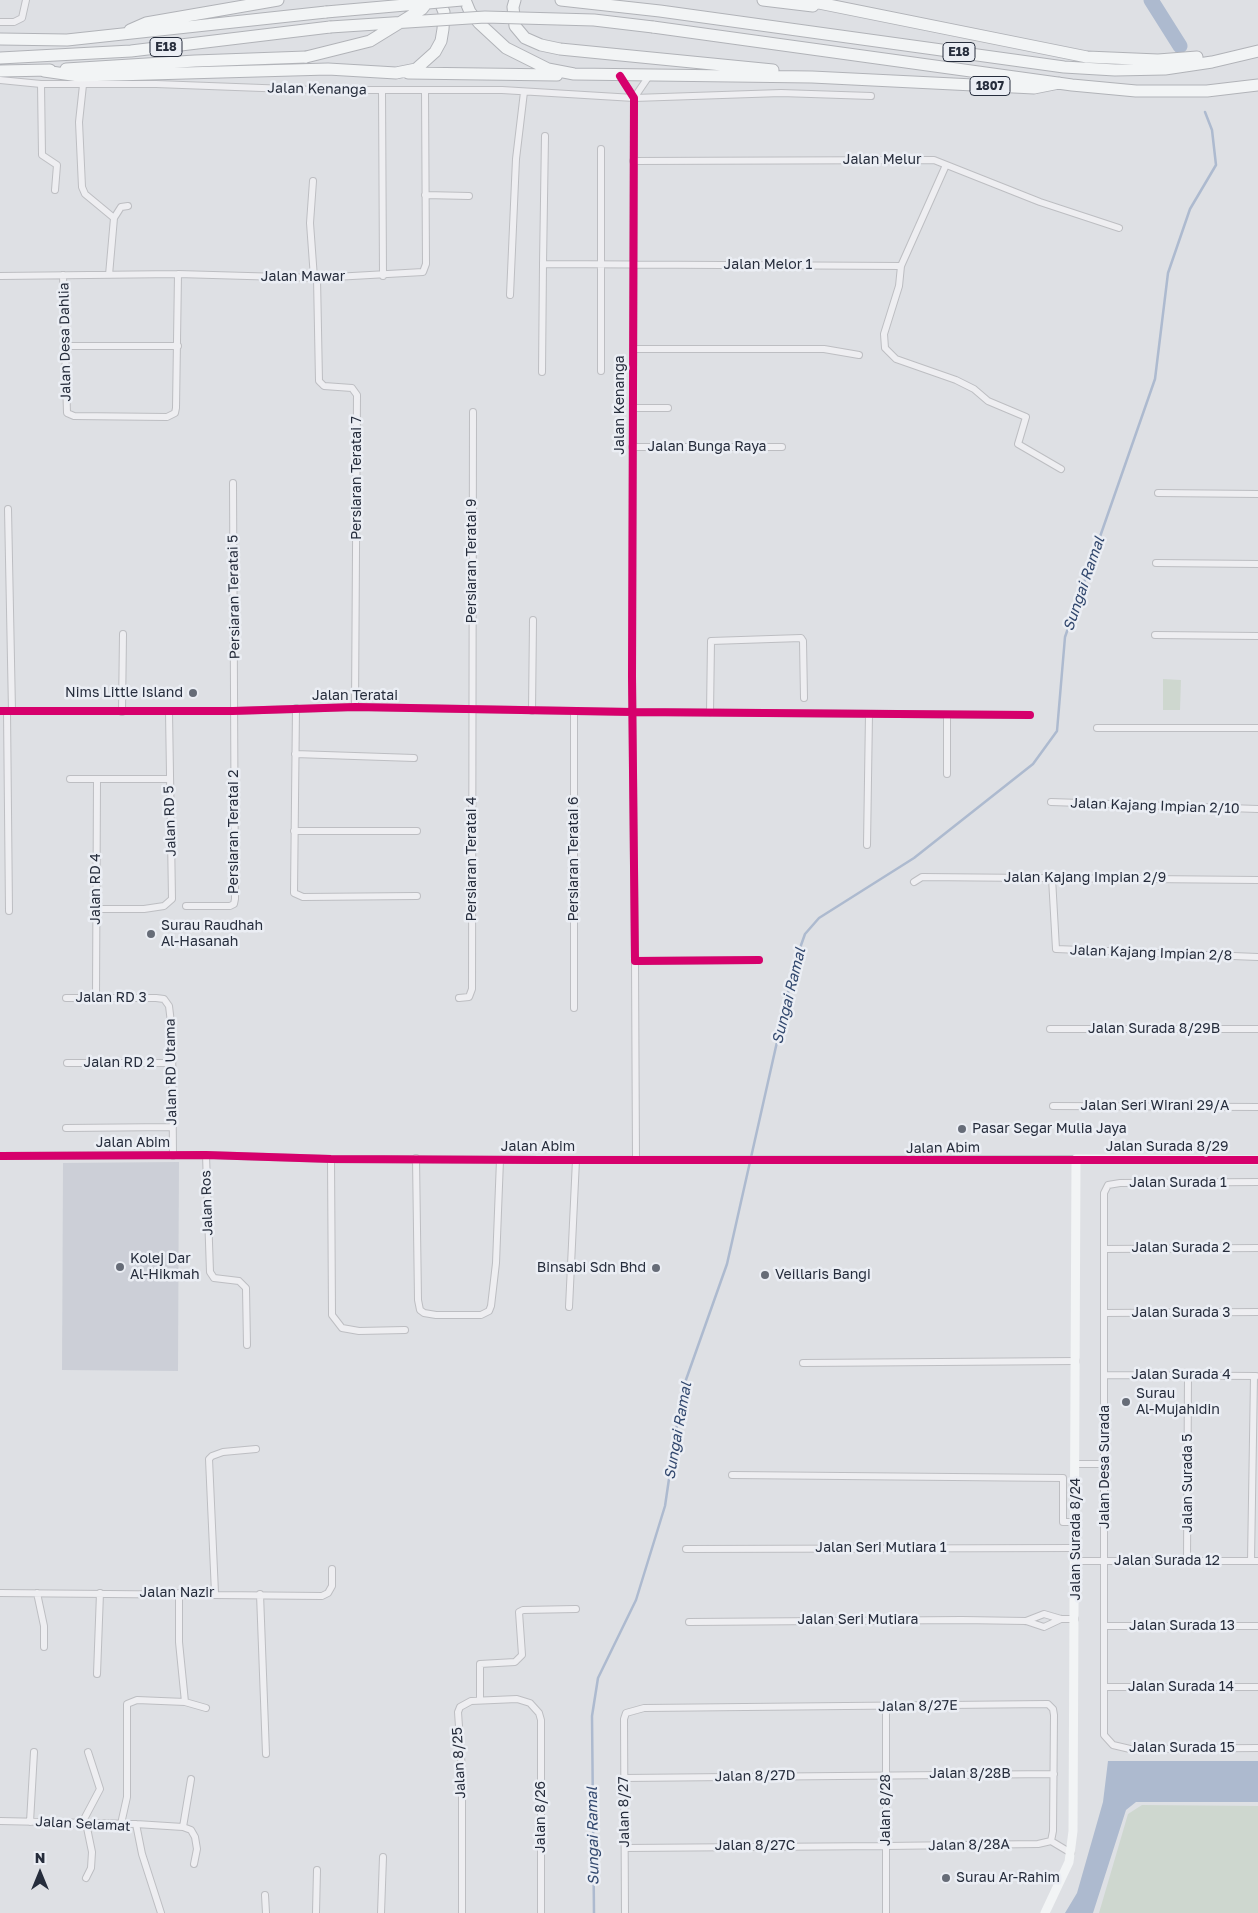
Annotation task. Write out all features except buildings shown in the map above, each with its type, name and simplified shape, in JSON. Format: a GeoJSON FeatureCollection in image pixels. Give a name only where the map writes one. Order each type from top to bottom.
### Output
{"type":"FeatureCollection","features":[{"type":"Feature","properties":{"kind":"highway"},"geometry":{"type":"LineString","coordinates":[[121,34],[146,23],[278,0]]}},
{"type":"Feature","properties":{"kind":"highway","name":"E18"},"geometry":{"type":"LineString","coordinates":[[0,70],[44,71],[195,61],[306,57],[370,41],[422,9],[429,0]]}},
{"type":"Feature","properties":{"kind":"highway"},"geometry":{"type":"LineString","coordinates":[[396,73],[416,69],[435,52],[441,41],[444,20],[444,12],[438,0]]}},
{"type":"Feature","properties":{"kind":"highway","name":"E18"},"geometry":{"type":"LineString","coordinates":[[0,39],[67,40],[326,12],[463,0],[479,23],[506,48],[548,69],[574,74],[812,77],[921,82]]}},
{"type":"Feature","properties":{"kind":"highway"},"geometry":{"type":"LineString","coordinates":[[515,0],[512,8],[515,26],[525,38],[541,45],[560,49],[767,70],[812,77]]}},
{"type":"Feature","properties":{"kind":"highway","name":"E18"},"geometry":{"type":"LineString","coordinates":[[561,0],[660,11],[1064,67],[1115,70],[1165,69],[1212,62],[1258,51]]}},
{"type":"Feature","properties":{"kind":"highway"},"geometry":{"type":"LineString","coordinates":[[763,0],[858,12]]}},
{"type":"Feature","properties":{"kind":"highway"},"geometry":{"type":"LineString","coordinates":[[804,0],[1087,57],[1158,60],[1258,51]]}},
{"type":"Feature","properties":{"kind":"highway","name":"E18"},"geometry":{"type":"LineString","coordinates":[[0,58],[130,51],[330,28],[503,17],[594,20],[1059,83],[1136,91],[1207,91],[1258,86]]}},
{"type":"Feature","properties":{"kind":"highway"},"geometry":{"type":"LineString","coordinates":[[44,71],[79,76],[328,69],[396,73],[574,74]]}},
{"type":"Feature","properties":{"kind":"highway","name":"1807"},"geometry":{"type":"LineString","coordinates":[[921,82],[1034,88],[1059,83]]}},
{"type":"Feature","properties":{"kind":"street"},"geometry":{"type":"LineString","coordinates":[[0,22],[14,22],[22,18],[25,14],[26,0]]}},
{"type":"Feature","properties":{"kind":"street"},"geometry":{"type":"LineString","coordinates":[[620,76],[634,98],[649,76]]}},
{"type":"Feature","properties":{"kind":"street","name":"Jalan Kenanga"},"geometry":{"type":"LineString","coordinates":[[0,80],[41,84],[83,85],[156,84],[305,90],[524,92],[634,98],[781,93],[872,96]]}},
{"type":"Feature","properties":{"kind":"street"},"geometry":{"type":"LineString","coordinates":[[41,84],[42,155],[57,165],[55,190]]}},
{"type":"Feature","properties":{"kind":"street"},"geometry":{"type":"LineString","coordinates":[[83,85],[79,122],[82,188],[85,194],[114,218]]}},
{"type":"Feature","properties":{"kind":"street"},"geometry":{"type":"LineString","coordinates":[[382,90],[383,276]]}},
{"type":"Feature","properties":{"kind":"street","name":"Jalan Mawar"},"geometry":{"type":"LineString","coordinates":[[0,276],[178,274],[315,278],[383,276],[423,272],[426,264],[425,90]]}},
{"type":"Feature","properties":{"kind":"street"},"geometry":{"type":"LineString","coordinates":[[510,295],[516,159],[524,92]]}},
{"type":"Feature","properties":{"kind":"street","name":"Jalan Kenanga"},"geometry":{"type":"LineString","coordinates":[[634,98],[632,712],[636,1160]]}},
{"type":"Feature","properties":{"kind":"street"},"geometry":{"type":"LineString","coordinates":[[542,372],[545,136]]}},
{"type":"Feature","properties":{"kind":"street"},"geometry":{"type":"LineString","coordinates":[[601,149],[601,372]]}},
{"type":"Feature","properties":{"kind":"street","name":"Jalan Melur"},"geometry":{"type":"LineString","coordinates":[[633,161],[934,160],[1040,202],[1119,228]]}},
{"type":"Feature","properties":{"kind":"street"},"geometry":{"type":"LineString","coordinates":[[946,165],[902,266],[899,286],[884,334],[884,344],[888,352],[896,359],[956,380],[974,389],[988,401],[1026,417],[1018,444],[1061,469]]}},
{"type":"Feature","properties":{"kind":"street"},"geometry":{"type":"LineString","coordinates":[[313,181],[310,223],[315,278]]}},
{"type":"Feature","properties":{"kind":"street"},"geometry":{"type":"LineString","coordinates":[[425,195],[468,196]]}},
{"type":"Feature","properties":{"kind":"street"},"geometry":{"type":"LineString","coordinates":[[110,275],[114,218],[121,208],[128,206]]}},
{"type":"Feature","properties":{"kind":"street","name":"Jalan Melor 1"},"geometry":{"type":"LineString","coordinates":[[543,264],[902,266]]}},
{"type":"Feature","properties":{"kind":"street"},"geometry":{"type":"LineString","coordinates":[[65,346],[178,346],[178,274]]}},
{"type":"Feature","properties":{"kind":"street","name":"Jalan Desa Dahlia"},"geometry":{"type":"LineString","coordinates":[[63,276],[66,409],[74,416],[167,417],[175,413],[178,346]]}},
{"type":"Feature","properties":{"kind":"street","name":"Persiaran Teratai 7"},"geometry":{"type":"LineString","coordinates":[[315,278],[319,381],[324,386],[352,388],[355,390],[357,401],[355,707]]}},
{"type":"Feature","properties":{"kind":"street"},"geometry":{"type":"LineString","coordinates":[[633,349],[824,349],[859,355]]}},
{"type":"Feature","properties":{"kind":"street"},"geometry":{"type":"LineString","coordinates":[[633,408],[668,408]]}},
{"type":"Feature","properties":{"kind":"street","name":"Persiaran Teratai 9"},"geometry":{"type":"LineString","coordinates":[[472,710],[473,412]]}},
{"type":"Feature","properties":{"kind":"street","name":"Jalan Bunga Raya"},"geometry":{"type":"LineString","coordinates":[[632,447],[782,446]]}},
{"type":"Feature","properties":{"kind":"street","name":"Persiaran Teratai 5"},"geometry":{"type":"LineString","coordinates":[[233,483],[235,672],[233,712]]}},
{"type":"Feature","properties":{"kind":"street"},"geometry":{"type":"LineString","coordinates":[[1158,493],[1258,494]]}},
{"type":"Feature","properties":{"kind":"street"},"geometry":{"type":"LineString","coordinates":[[8,509],[6,711],[9,911]]}},
{"type":"Feature","properties":{"kind":"street"},"geometry":{"type":"LineString","coordinates":[[1156,563],[1258,564]]}},
{"type":"Feature","properties":{"kind":"street"},"geometry":{"type":"LineString","coordinates":[[532,711],[533,620]]}},
{"type":"Feature","properties":{"kind":"street"},"geometry":{"type":"LineString","coordinates":[[122,712],[123,634]]}},
{"type":"Feature","properties":{"kind":"street"},"geometry":{"type":"LineString","coordinates":[[1155,635],[1258,636]]}},
{"type":"Feature","properties":{"kind":"street"},"geometry":{"type":"LineString","coordinates":[[710,713],[711,641],[801,638],[803,640],[804,698]]}},
{"type":"Feature","properties":{"kind":"street","name":"Jalan Teratai"},"geometry":{"type":"LineString","coordinates":[[6,711],[233,712],[355,707],[532,711],[1030,715]]}},
{"type":"Feature","properties":{"kind":"street"},"geometry":{"type":"LineString","coordinates":[[296,708],[294,893],[303,897],[417,896]]}},
{"type":"Feature","properties":{"kind":"street","name":"Persiaran Teratai 4"},"geometry":{"type":"LineString","coordinates":[[460,998],[469,998],[472,989],[472,710]]}},
{"type":"Feature","properties":{"kind":"street","name":"Persiaran Teratai 6"},"geometry":{"type":"LineString","coordinates":[[574,711],[574,1008]]}},
{"type":"Feature","properties":{"kind":"street","name":"Jalan RD 5"},"geometry":{"type":"LineString","coordinates":[[96,908],[144,909],[164,906],[172,899],[169,712]]}},
{"type":"Feature","properties":{"kind":"street","name":"Persiaran Teratai 2"},"geometry":{"type":"LineString","coordinates":[[186,906],[230,906],[234,904],[233,712]]}},
{"type":"Feature","properties":{"kind":"street"},"geometry":{"type":"LineString","coordinates":[[867,844],[868,714]]}},
{"type":"Feature","properties":{"kind":"street"},"geometry":{"type":"LineString","coordinates":[[946,774],[947,714]]}},
{"type":"Feature","properties":{"kind":"street"},"geometry":{"type":"LineString","coordinates":[[1097,728],[1258,728]]}},
{"type":"Feature","properties":{"kind":"street"},"geometry":{"type":"LineString","coordinates":[[295,754],[414,758]]}},
{"type":"Feature","properties":{"kind":"street"},"geometry":{"type":"LineString","coordinates":[[70,780],[169,780]]}},
{"type":"Feature","properties":{"kind":"street","name":"Jalan RD 4"},"geometry":{"type":"LineString","coordinates":[[96,998],[97,780]]}},
{"type":"Feature","properties":{"kind":"street","name":"Jalan Kajang Impian 2/10"},"geometry":{"type":"LineString","coordinates":[[1051,802],[1258,809]]}},
{"type":"Feature","properties":{"kind":"street"},"geometry":{"type":"LineString","coordinates":[[294,831],[417,830]]}},
{"type":"Feature","properties":{"kind":"street","name":"Jalan Kajang Impian 2/9"},"geometry":{"type":"LineString","coordinates":[[914,882],[922,877],[1258,880]]}},
{"type":"Feature","properties":{"kind":"street","name":"Jalan Kajang Impian 2/8"},"geometry":{"type":"LineString","coordinates":[[1052,878],[1056,950],[1258,956]]}},
{"type":"Feature","properties":{"kind":"street"},"geometry":{"type":"LineString","coordinates":[[635,961],[759,960]]}},
{"type":"Feature","properties":{"kind":"street","name":"Jalan RD 3"},"geometry":{"type":"LineString","coordinates":[[66,998],[156,998]]}},
{"type":"Feature","properties":{"kind":"street","name":"Jalan RD Utama"},"geometry":{"type":"LineString","coordinates":[[156,998],[164,999],[169,1006],[172,1063],[172,1156]]}},
{"type":"Feature","properties":{"kind":"street","name":"Jalan Surada 8/29B"},"geometry":{"type":"LineString","coordinates":[[1050,1029],[1258,1030]]}},
{"type":"Feature","properties":{"kind":"street","name":"Jalan RD 2"},"geometry":{"type":"LineString","coordinates":[[67,1063],[172,1063]]}},
{"type":"Feature","properties":{"kind":"street","name":"Jalan Seri Wirani 29/A"},"geometry":{"type":"LineString","coordinates":[[1053,1106],[1258,1107]]}},
{"type":"Feature","properties":{"kind":"street"},"geometry":{"type":"LineString","coordinates":[[66,1128],[172,1127]]}},
{"type":"Feature","properties":{"kind":"street","name":"Jalan Abim"},"geometry":{"type":"LineString","coordinates":[[0,1156],[206,1155],[331,1159],[416,1158],[500,1160],[1076,1159]]}},
{"type":"Feature","properties":{"kind":"street","name":"Jalan Ros"},"geometry":{"type":"LineString","coordinates":[[206,1155],[210,1272],[214,1278],[240,1281],[246,1288],[247,1345]]}},
{"type":"Feature","properties":{"kind":"street"},"geometry":{"type":"LineString","coordinates":[[416,1158],[418,1300],[420,1310],[424,1313],[436,1315],[481,1314],[489,1310],[491,1306],[496,1263],[500,1160]]}},
{"type":"Feature","properties":{"kind":"street"},"geometry":{"type":"LineString","coordinates":[[331,1159],[332,1315],[342,1328],[359,1331],[405,1330]]}},
{"type":"Feature","properties":{"kind":"street","name":"Jalan Surada 8/29"},"geometry":{"type":"LineString","coordinates":[[1076,1159],[1258,1160]]}},
{"type":"Feature","properties":{"kind":"street","name":"Jalan Surada 8/24"},"geometry":{"type":"LineString","coordinates":[[1045,1913],[1061,1881],[1071,1853],[1075,1797],[1076,1159]]}},
{"type":"Feature","properties":{"kind":"street"},"geometry":{"type":"LineString","coordinates":[[569,1307],[576,1160]]}},
{"type":"Feature","properties":{"kind":"street","name":"Jalan Surada 1"},"geometry":{"type":"LineString","coordinates":[[1104,1193],[1108,1185],[1120,1183],[1258,1182]]}},
{"type":"Feature","properties":{"kind":"street","name":"Jalan Desa Surada"},"geometry":{"type":"LineString","coordinates":[[1104,1193],[1104,1726],[1107,1741]]}},
{"type":"Feature","properties":{"kind":"street","name":"Jalan Surada 2"},"geometry":{"type":"LineString","coordinates":[[1104,1249],[1258,1248]]}},
{"type":"Feature","properties":{"kind":"street","name":"Jalan Surada 3"},"geometry":{"type":"LineString","coordinates":[[1104,1313],[1258,1312]]}},
{"type":"Feature","properties":{"kind":"street"},"geometry":{"type":"LineString","coordinates":[[803,1363],[1076,1361]]}},
{"type":"Feature","properties":{"kind":"street","name":"Jalan Surada 4"},"geometry":{"type":"LineString","coordinates":[[1105,1375],[1256,1376]]}},
{"type":"Feature","properties":{"kind":"street","name":"Jalan Surada 5"},"geometry":{"type":"LineString","coordinates":[[1187,1561],[1188,1376]]}},
{"type":"Feature","properties":{"kind":"street"},"geometry":{"type":"LineString","coordinates":[[1255,1561],[1256,1376]]}},
{"type":"Feature","properties":{"kind":"street"},"geometry":{"type":"LineString","coordinates":[[215,1593],[209,1459],[223,1452],[256,1449]]}},
{"type":"Feature","properties":{"kind":"street"},"geometry":{"type":"LineString","coordinates":[[1076,1464],[1105,1464]]}},
{"type":"Feature","properties":{"kind":"street"},"geometry":{"type":"LineString","coordinates":[[732,1475],[1063,1478],[1063,1522],[1076,1522]]}},
{"type":"Feature","properties":{"kind":"street","name":"Jalan Seri Mutiara 1"},"geometry":{"type":"LineString","coordinates":[[686,1549],[1076,1548]]}},
{"type":"Feature","properties":{"kind":"street","name":"Jalan Surada 12"},"geometry":{"type":"LineString","coordinates":[[1076,1561],[1255,1561]]}},
{"type":"Feature","properties":{"kind":"street","name":"Jalan Nazir"},"geometry":{"type":"LineString","coordinates":[[0,1593],[215,1593],[322,1596],[328,1593],[332,1586],[332,1569]]}},
{"type":"Feature","properties":{"kind":"street"},"geometry":{"type":"LineString","coordinates":[[37,1593],[44,1626],[44,1647]]}},
{"type":"Feature","properties":{"kind":"street"},"geometry":{"type":"LineString","coordinates":[[97,1674],[100,1593]]}},
{"type":"Feature","properties":{"kind":"street"},"geometry":{"type":"LineString","coordinates":[[179,1593],[179,1642],[185,1702]]}},
{"type":"Feature","properties":{"kind":"street"},"geometry":{"type":"LineString","coordinates":[[260,1594],[266,1754]]}},
{"type":"Feature","properties":{"kind":"street"},"geometry":{"type":"LineString","coordinates":[[480,1700],[480,1664],[515,1662],[522,1655],[519,1612],[522,1610],[576,1609]]}},
{"type":"Feature","properties":{"kind":"street","name":"Jalan Seri Mutiara"},"geometry":{"type":"LineString","coordinates":[[1026,1621],[1044,1614],[1062,1619],[1075,1619]]}},
{"type":"Feature","properties":{"kind":"street","name":"Jalan Seri Mutiara"},"geometry":{"type":"LineString","coordinates":[[689,1622],[1026,1621],[1044,1627],[1062,1619]]}},
{"type":"Feature","properties":{"kind":"street","name":"Jalan Surada 13"},"geometry":{"type":"LineString","coordinates":[[1105,1626],[1258,1626]]}},
{"type":"Feature","properties":{"kind":"street","name":"Jalan Surada 14"},"geometry":{"type":"LineString","coordinates":[[1104,1687],[1258,1687]]}},
{"type":"Feature","properties":{"kind":"street"},"geometry":{"type":"LineString","coordinates":[[121,1824],[127,1797],[128,1704],[131,1701],[137,1700],[185,1702],[206,1708]]}},
{"type":"Feature","properties":{"kind":"street","name":"Jalan 8/25"},"geometry":{"type":"LineString","coordinates":[[462,1913],[462,1770],[457,1718],[460,1707],[465,1703],[480,1700],[524,1700],[535,1707],[541,1720]]}},
{"type":"Feature","properties":{"kind":"street","name":"Jalan 8/27E"},"geometry":{"type":"LineString","coordinates":[[626,1712],[644,1708],[740,1706],[886,1707],[1048,1704],[1053,1708],[1054,1715],[1053,1832],[1051,1841]]}},
{"type":"Feature","properties":{"kind":"street","name":"Jalan 8/28"},"geometry":{"type":"LineString","coordinates":[[886,1707],[886,1913]]}},
{"type":"Feature","properties":{"kind":"street","name":"Jalan 8/27"},"geometry":{"type":"LineString","coordinates":[[624,1913],[623,1778],[624,1719],[626,1712]]}},
{"type":"Feature","properties":{"kind":"street","name":"Jalan 8/26"},"geometry":{"type":"LineString","coordinates":[[541,1720],[541,1913]]}},
{"type":"Feature","properties":{"kind":"street","name":"Jalan Surada 15"},"geometry":{"type":"LineString","coordinates":[[1107,1741],[1113,1745],[1130,1749],[1258,1748]]}},
{"type":"Feature","properties":{"kind":"street"},"geometry":{"type":"LineString","coordinates":[[30,1822],[34,1752]]}},
{"type":"Feature","properties":{"kind":"street"},"geometry":{"type":"LineString","coordinates":[[86,1878],[91,1868],[92,1852],[84,1823],[100,1789],[88,1752]]}},
{"type":"Feature","properties":{"kind":"street","name":"Jalan 8/28B"},"geometry":{"type":"LineString","coordinates":[[886,1775],[1054,1774]]}},
{"type":"Feature","properties":{"kind":"street","name":"Jalan 8/27D"},"geometry":{"type":"LineString","coordinates":[[623,1778],[886,1775]]}},
{"type":"Feature","properties":{"kind":"street"},"geometry":{"type":"LineString","coordinates":[[183,1827],[190,1779]]}},
{"type":"Feature","properties":{"kind":"street","name":"Jalan Selamat"},"geometry":{"type":"LineString","coordinates":[[0,1821],[136,1824],[142,1854],[161,1913]]}},
{"type":"Feature","properties":{"kind":"street"},"geometry":{"type":"LineString","coordinates":[[136,1824],[183,1827],[191,1830],[195,1837],[196,1848],[194,1864]]}},
{"type":"Feature","properties":{"kind":"street"},"geometry":{"type":"LineString","coordinates":[[1051,1841],[1071,1853]]}},
{"type":"Feature","properties":{"kind":"street","name":"Jalan 8/28A"},"geometry":{"type":"LineString","coordinates":[[886,1846],[1038,1844],[1051,1841]]}},
{"type":"Feature","properties":{"kind":"street","name":"Jalan 8/27C"},"geometry":{"type":"LineString","coordinates":[[624,1848],[886,1846]]}},
{"type":"Feature","properties":{"kind":"street"},"geometry":{"type":"LineString","coordinates":[[381,1913],[383,1857]]}},
{"type":"Feature","properties":{"kind":"street"},"geometry":{"type":"LineString","coordinates":[[316,1913],[317,1870]]}},
{"type":"Feature","properties":{"kind":"street"},"geometry":{"type":"LineString","coordinates":[[265,1895],[266,1913]]}},
{"type":"Feature","properties":{"kind":"shaded area"},"geometry":{"type":"Polygon","coordinates":[[[1163,679],[1181,680],[1180,710],[1163,710],[1163,679]]]}},
{"type":"Feature","properties":{"kind":"shaded area","name":"Kolej Dar Al-Hikmah"},"geometry":{"type":"Polygon","coordinates":[[[179,1162],[178,1371],[62,1370],[63,1163],[179,1162]]]}},
{"type":"Feature","properties":{"kind":"shaded area"},"geometry":{"type":"Polygon","coordinates":[[[1142,1805],[1258,1806],[1258,1913],[1099,1913],[1128,1814],[1142,1805]]]}},
{"type":"Feature","properties":{"kind":"water"},"geometry":{"type":"Polygon","coordinates":[[[1108,1761],[1258,1761],[1258,1802],[1136,1802],[1126,1810],[1093,1913],[1065,1913],[1077,1893],[1103,1802],[1108,1761]]]}},
{"type":"Feature","properties":{"kind":"waterway","name":"Sungai Ramal"},"geometry":{"type":"LineString","coordinates":[[1151,0],[1180,46]]}},
{"type":"Feature","properties":{"kind":"waterway","name":"Sungai Ramal"},"geometry":{"type":"LineString","coordinates":[[594,1913],[592,1716],[598,1678],[636,1600],[665,1506],[682,1391],[727,1264],[795,962],[805,934],[819,918],[914,858],[1033,764],[1057,731],[1065,637],[1155,379],[1168,273],[1190,209],[1216,165],[1212,130],[1205,112]]}},
{"type":"Feature","properties":{"kind":"cycle path"},"geometry":{"type":"LineString","coordinates":[[620,76],[634,98],[632,676],[635,961],[759,960]]}},
{"type":"Feature","properties":{"kind":"cycle path"},"geometry":{"type":"LineString","coordinates":[[0,711],[233,711],[355,707],[632,712],[1030,715]]}},
{"type":"Feature","properties":{"kind":"cycle path"},"geometry":{"type":"LineString","coordinates":[[0,1156],[206,1155],[331,1159],[542,1160],[1258,1160]]}},
{"type":"Feature","properties":{"kind":"place","name":"Nims Little Island"},"geometry":{"type":"Point","coordinates":[193,693]}},
{"type":"Feature","properties":{"kind":"place","name":"Surau Raudhah Al-Hasanah"},"geometry":{"type":"Point","coordinates":[151,934]}},
{"type":"Feature","properties":{"kind":"place","name":"Pasar Segar Mulia Jaya"},"geometry":{"type":"Point","coordinates":[962,1129]}},
{"type":"Feature","properties":{"kind":"place","name":"Kolej Dar Al-Hikmah"},"geometry":{"type":"Point","coordinates":[120,1267]}},
{"type":"Feature","properties":{"kind":"place","name":"Binsabi Sdn Bhd"},"geometry":{"type":"Point","coordinates":[656,1268]}},
{"type":"Feature","properties":{"kind":"place","name":"Veillaris Bangi"},"geometry":{"type":"Point","coordinates":[765,1275]}},
{"type":"Feature","properties":{"kind":"place","name":"Surau Al-Mujahidin"},"geometry":{"type":"Point","coordinates":[1126,1402]}},
{"type":"Feature","properties":{"kind":"place","name":"Surau Ar-Rahim"},"geometry":{"type":"Point","coordinates":[946,1878]}}]}
